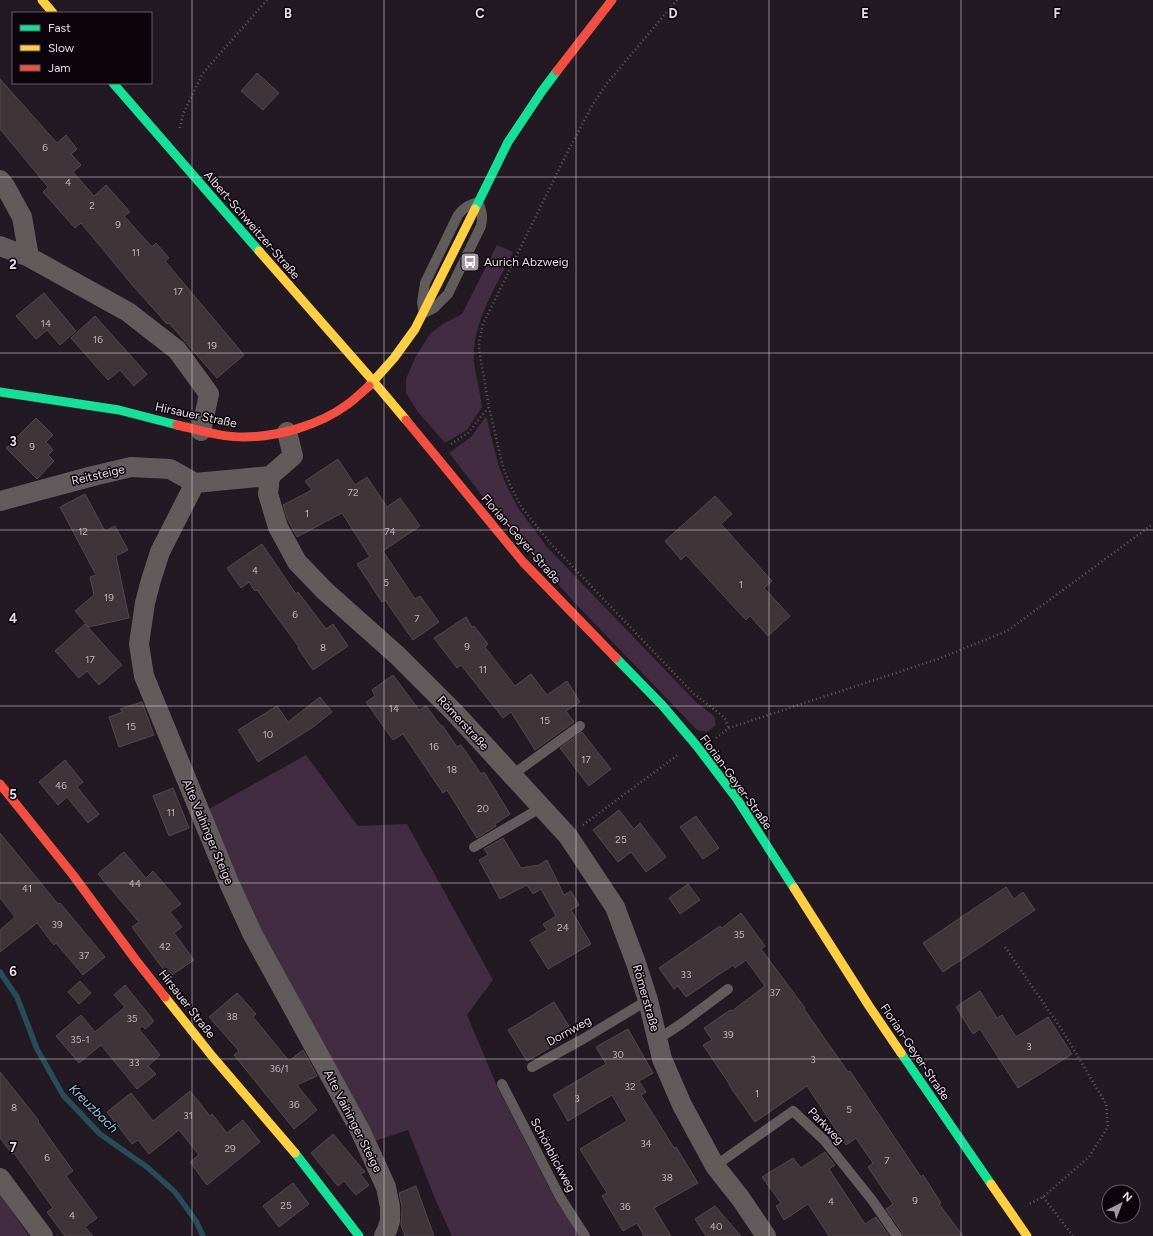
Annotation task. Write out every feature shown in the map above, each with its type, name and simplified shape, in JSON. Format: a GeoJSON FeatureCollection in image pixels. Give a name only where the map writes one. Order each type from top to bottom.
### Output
{"type":"FeatureCollection","features":[{"type":"Feature","properties":{"kind":"street"},"geometry":{"type":"LineString","coordinates":[[42,0],[52,12]]}},
{"type":"Feature","properties":{"kind":"street"},"geometry":{"type":"LineString","coordinates":[[478,202],[508,142],[577,44],[612,0]]}},
{"type":"Feature","properties":{"kind":"street","name":"Albert-Schweitzer-Straße"},"geometry":{"type":"LineString","coordinates":[[114,84],[256,249],[374,382]]}},
{"type":"Feature","properties":{"kind":"street"},"geometry":{"type":"LineString","coordinates":[[0,180],[22,217],[29,257]]}},
{"type":"Feature","properties":{"kind":"street"},"geometry":{"type":"LineString","coordinates":[[0,246],[29,257],[128,312],[176,350],[209,394],[201,431]]}},
{"type":"Feature","properties":{"kind":"street","name":"Hirsauer Straße"},"geometry":{"type":"LineString","coordinates":[[0,392],[119,410],[201,431],[243,437],[259,437],[287,432],[333,414],[360,395],[374,382],[407,342],[424,313]]}},
{"type":"Feature","properties":{"kind":"street","name":"Florian-Geyer-Straße"},"geometry":{"type":"LineString","coordinates":[[374,382],[523,562],[662,706],[696,745],[737,799],[869,1006],[1027,1236]]}},
{"type":"Feature","properties":{"kind":"street"},"geometry":{"type":"LineString","coordinates":[[195,483],[270,476],[293,456],[287,432]]}},
{"type":"Feature","properties":{"kind":"street","name":"Reitsteige"},"geometry":{"type":"LineString","coordinates":[[0,501],[131,467],[170,469],[195,483]]}},
{"type":"Feature","properties":{"kind":"street","name":"Römerstraße"},"geometry":{"type":"LineString","coordinates":[[270,476],[268,494],[278,527],[297,562],[325,591],[398,656],[455,713],[542,807],[568,836],[615,907],[648,1000],[662,1059],[682,1105],[715,1166],[741,1199],[766,1236]]}},
{"type":"Feature","properties":{"kind":"street","name":"Alte Vaihinger Steige"},"geometry":{"type":"LineString","coordinates":[[195,483],[160,552],[151,580],[145,603],[139,644],[144,676],[230,885],[253,935],[360,1130],[386,1186],[390,1207],[390,1221],[388,1230],[384,1236]]}},
{"type":"Feature","properties":{"kind":"street","name":"Hirsauer Straße"},"geometry":{"type":"LineString","coordinates":[[0,784],[73,875],[135,959],[212,1056],[289,1146],[359,1236]]}},
{"type":"Feature","properties":{"kind":"street"},"geometry":{"type":"LineString","coordinates":[[0,1178],[43,1236]]}},
{"type":"Feature","properties":{"kind":"lane"},"geometry":{"type":"LineString","coordinates":[[478,202],[482,211],[481,226],[448,294],[434,308],[424,313],[422,302],[425,283],[458,215],[469,205],[478,202]]}},
{"type":"Feature","properties":{"kind":"lane"},"geometry":{"type":"LineString","coordinates":[[512,775],[580,726]]}},
{"type":"Feature","properties":{"kind":"lane"},"geometry":{"type":"LineString","coordinates":[[474,847],[542,807]]}},
{"type":"Feature","properties":{"kind":"lane","name":"Römerstraße"},"geometry":{"type":"LineString","coordinates":[[658,1039],[728,989]]}},
{"type":"Feature","properties":{"kind":"lane","name":"Dornweg"},"geometry":{"type":"LineString","coordinates":[[532,1067],[583,1039],[648,1000]]}},
{"type":"Feature","properties":{"kind":"lane","name":"Schönblickweg"},"geometry":{"type":"LineString","coordinates":[[502,1084],[560,1197],[585,1236]]}},
{"type":"Feature","properties":{"kind":"lane","name":"Parkweg"},"geometry":{"type":"LineString","coordinates":[[715,1166],[793,1111],[824,1140],[872,1200],[897,1236]]}},
{"type":"Feature","properties":{"kind":"path"},"geometry":{"type":"LineString","coordinates":[[174,152],[183,114],[203,72],[267,0]]}},
{"type":"Feature","properties":{"kind":"path"},"geometry":{"type":"LineString","coordinates":[[677,0],[611,77],[594,104],[566,155],[483,324],[479,349],[488,407],[503,467],[522,508],[551,544],[693,693],[724,717],[729,728],[938,659],[1007,631],[1153,524]]}},
{"type":"Feature","properties":{"kind":"path"},"geometry":{"type":"LineString","coordinates":[[434,456],[468,433],[488,407]]}},
{"type":"Feature","properties":{"kind":"path"},"geometry":{"type":"LineString","coordinates":[[568,836],[686,749],[696,745]]}},
{"type":"Feature","properties":{"kind":"path"},"geometry":{"type":"LineString","coordinates":[[1005,947],[1064,1033],[1106,1104],[1108,1127],[1089,1158],[1043,1196],[1012,1214]]}},
{"type":"Feature","properties":{"kind":"path"},"geometry":{"type":"LineString","coordinates":[[1043,1196],[1073,1236]]}},
{"type":"Feature","properties":{"kind":"shaded area"},"geometry":{"type":"Polygon","coordinates":[[[497,245],[513,252],[486,305],[474,348],[474,362],[482,407],[467,430],[445,443],[418,412],[406,393],[406,379],[415,358],[430,334],[443,324],[462,314],[497,245]]]}},
{"type":"Feature","properties":{"kind":"shaded area"},"geometry":{"type":"Polygon","coordinates":[[[486,416],[499,467],[508,489],[519,509],[547,547],[696,702],[714,716],[716,725],[707,732],[697,730],[574,602],[501,520],[449,453],[471,437],[486,416]]]}},
{"type":"Feature","properties":{"kind":"shaded area"},"geometry":{"type":"Polygon","coordinates":[[[306,755],[358,826],[407,824],[493,980],[467,1015],[497,1086],[556,1201],[580,1236],[452,1236],[436,1201],[408,1130],[372,1142],[259,932],[209,809],[306,755]]]}},
{"type":"Feature","properties":{"kind":"shaded area"},"geometry":{"type":"Polygon","coordinates":[[[0,1194],[29,1236],[0,1236],[0,1194]]]}},
{"type":"Feature","properties":{"kind":"building"},"geometry":{"type":"Polygon","coordinates":[[[257,73],[279,93],[263,110],[241,91],[257,73]]]}},
{"type":"Feature","properties":{"kind":"building"},"geometry":{"type":"Polygon","coordinates":[[[0,79],[57,143],[66,135],[77,149],[71,154],[81,165],[73,172],[94,196],[106,185],[130,212],[124,216],[152,247],[156,243],[169,258],[165,261],[244,355],[217,378],[169,323],[167,324],[134,287],[81,223],[75,228],[43,192],[48,187],[0,129],[0,79]]]}},
{"type":"Feature","properties":{"kind":"building"},"geometry":{"type":"Polygon","coordinates":[[[44,293],[76,331],[60,345],[47,330],[36,339],[16,316],[44,293]]]}},
{"type":"Feature","properties":{"kind":"building"},"geometry":{"type":"Polygon","coordinates":[[[95,316],[147,374],[134,386],[120,370],[108,380],[71,338],[95,316]]]}},
{"type":"Feature","properties":{"kind":"building"},"geometry":{"type":"Polygon","coordinates":[[[36,418],[53,435],[46,442],[53,450],[48,455],[54,461],[37,479],[6,448],[36,418]]]}},
{"type":"Feature","properties":{"kind":"building"},"geometry":{"type":"Polygon","coordinates":[[[338,459],[355,485],[367,477],[387,507],[400,498],[420,526],[383,551],[415,599],[420,596],[439,622],[413,640],[385,600],[382,602],[357,564],[370,557],[342,513],[297,537],[287,518],[283,505],[312,490],[305,481],[338,459]]]}},
{"type":"Feature","properties":{"kind":"building"},"geometry":{"type":"Polygon","coordinates":[[[85,494],[105,531],[115,526],[128,550],[116,556],[129,618],[89,627],[75,611],[94,595],[90,577],[96,575],[60,507],[85,494]]]}},
{"type":"Feature","properties":{"kind":"building"},"geometry":{"type":"Polygon","coordinates":[[[715,496],[732,514],[721,524],[772,581],[764,588],[790,616],[768,636],[750,616],[746,620],[686,555],[681,560],[665,541],[715,496]]]}},
{"type":"Feature","properties":{"kind":"building"},"geometry":{"type":"Polygon","coordinates":[[[262,544],[296,594],[298,592],[326,629],[333,624],[348,646],[313,670],[298,648],[299,647],[257,590],[255,591],[249,582],[241,588],[227,568],[262,544]]]}},
{"type":"Feature","properties":{"kind":"building"},"geometry":{"type":"Polygon","coordinates":[[[466,617],[472,627],[474,626],[488,644],[485,647],[515,686],[531,674],[547,695],[567,681],[580,702],[566,711],[574,722],[535,750],[511,712],[503,718],[461,665],[457,668],[434,638],[466,617]]]}},
{"type":"Feature","properties":{"kind":"building"},"geometry":{"type":"Polygon","coordinates":[[[85,624],[122,665],[99,685],[87,671],[79,678],[55,651],[85,624]]]}},
{"type":"Feature","properties":{"kind":"building"},"geometry":{"type":"Polygon","coordinates":[[[393,675],[419,710],[426,706],[441,726],[442,725],[457,747],[461,745],[481,774],[484,772],[510,814],[495,824],[496,826],[477,838],[447,790],[443,793],[403,734],[393,740],[366,702],[375,696],[372,690],[393,675]]]}},
{"type":"Feature","properties":{"kind":"building"},"geometry":{"type":"Polygon","coordinates":[[[320,697],[332,712],[313,727],[258,762],[238,730],[277,706],[288,722],[320,697]]]}},
{"type":"Feature","properties":{"kind":"building"},"geometry":{"type":"Polygon","coordinates":[[[142,702],[154,735],[119,747],[109,717],[123,712],[120,709],[142,702]]]}},
{"type":"Feature","properties":{"kind":"building"},"geometry":{"type":"Polygon","coordinates":[[[582,732],[611,769],[589,786],[560,748],[582,732]]]}},
{"type":"Feature","properties":{"kind":"building"},"geometry":{"type":"Polygon","coordinates":[[[65,760],[83,782],[77,787],[99,814],[88,823],[67,797],[58,805],[39,782],[65,760]]]}},
{"type":"Feature","properties":{"kind":"building"},"geometry":{"type":"Polygon","coordinates":[[[173,788],[189,828],[169,836],[153,796],[173,788]]]}},
{"type":"Feature","properties":{"kind":"building"},"geometry":{"type":"Polygon","coordinates":[[[619,810],[634,829],[640,823],[666,857],[646,872],[631,852],[618,862],[593,830],[619,810]]]}},
{"type":"Feature","properties":{"kind":"building"},"geometry":{"type":"Polygon","coordinates":[[[696,816],[719,848],[703,859],[680,827],[696,816]]]}},
{"type":"Feature","properties":{"kind":"building"},"geometry":{"type":"Polygon","coordinates":[[[0,833],[58,904],[60,903],[105,957],[83,975],[56,943],[54,945],[37,923],[0,952],[0,930],[15,917],[0,898],[0,833]]]}},
{"type":"Feature","properties":{"kind":"building"},"geometry":{"type":"Polygon","coordinates":[[[503,838],[521,868],[539,865],[547,860],[564,895],[571,891],[579,905],[571,910],[591,944],[548,969],[530,940],[547,930],[543,924],[556,916],[541,889],[533,894],[527,885],[500,899],[479,860],[488,855],[484,849],[503,838]]]}},
{"type":"Feature","properties":{"kind":"building"},"geometry":{"type":"Polygon","coordinates":[[[124,852],[146,878],[153,871],[181,904],[170,912],[182,927],[174,933],[194,960],[169,977],[132,927],[139,922],[98,874],[124,852]]]}},
{"type":"Feature","properties":{"kind":"building"},"geometry":{"type":"Polygon","coordinates":[[[688,884],[700,900],[680,914],[669,898],[688,884]]]}},
{"type":"Feature","properties":{"kind":"building"},"geometry":{"type":"Polygon","coordinates":[[[1006,887],[1014,899],[1023,892],[1035,910],[943,972],[923,943],[1006,887]]]}},
{"type":"Feature","properties":{"kind":"building"},"geometry":{"type":"Polygon","coordinates":[[[741,913],[765,946],[761,949],[805,1008],[804,1009],[848,1072],[850,1071],[921,1177],[923,1175],[941,1203],[939,1204],[963,1236],[903,1236],[902,1232],[886,1209],[893,1204],[868,1167],[873,1163],[856,1138],[846,1145],[807,1086],[755,1122],[729,1085],[703,1045],[712,1040],[704,1028],[730,1010],[732,1011],[765,986],[746,960],[735,968],[733,965],[686,997],[678,986],[674,989],[659,968],[720,926],[722,928],[741,913]]]}},
{"type":"Feature","properties":{"kind":"building"},"geometry":{"type":"Polygon","coordinates":[[[80,981],[91,993],[79,1004],[68,992],[80,981]]]}},
{"type":"Feature","properties":{"kind":"building"},"geometry":{"type":"Polygon","coordinates":[[[125,985],[154,1021],[145,1029],[142,1026],[139,1029],[160,1055],[148,1066],[156,1074],[137,1089],[101,1045],[79,1063],[56,1036],[81,1015],[95,1032],[125,1007],[114,995],[125,985]]]}},
{"type":"Feature","properties":{"kind":"building"},"geometry":{"type":"Polygon","coordinates":[[[980,991],[997,1018],[1002,1015],[1016,1037],[1048,1017],[1072,1054],[1018,1088],[980,1029],[973,1034],[956,1007],[980,991]]]}},
{"type":"Feature","properties":{"kind":"building"},"geometry":{"type":"Polygon","coordinates":[[[237,993],[256,1014],[253,1017],[289,1061],[303,1050],[317,1076],[297,1085],[317,1110],[294,1129],[234,1055],[239,1051],[209,1017],[237,993]]]}},
{"type":"Feature","properties":{"kind":"building"},"geometry":{"type":"Polygon","coordinates":[[[554,1002],[570,1028],[555,1038],[558,1043],[527,1061],[508,1030],[554,1002]]]}},
{"type":"Feature","properties":{"kind":"building"},"geometry":{"type":"Polygon","coordinates":[[[628,1029],[653,1073],[639,1081],[646,1092],[641,1095],[698,1183],[654,1208],[671,1236],[644,1236],[637,1223],[623,1231],[602,1196],[607,1193],[580,1149],[627,1121],[612,1095],[568,1121],[553,1095],[606,1064],[596,1047],[628,1029]]]}},
{"type":"Feature","properties":{"kind":"building"},"geometry":{"type":"Polygon","coordinates":[[[0,1072],[39,1121],[38,1122],[73,1171],[66,1176],[97,1218],[85,1227],[93,1236],[65,1236],[47,1212],[53,1208],[14,1153],[12,1154],[0,1138],[0,1072]]]}},
{"type":"Feature","properties":{"kind":"building"},"geometry":{"type":"Polygon","coordinates":[[[190,1091],[210,1116],[212,1114],[227,1133],[243,1120],[260,1142],[207,1185],[190,1162],[199,1155],[179,1130],[149,1154],[138,1140],[132,1144],[107,1112],[131,1093],[153,1121],[190,1091]]]}},
{"type":"Feature","properties":{"kind":"building"},"geometry":{"type":"Polygon","coordinates":[[[333,1134],[365,1172],[360,1174],[369,1185],[356,1195],[344,1181],[338,1186],[311,1153],[333,1134]]]}},
{"type":"Feature","properties":{"kind":"building"},"geometry":{"type":"Polygon","coordinates":[[[825,1152],[835,1165],[829,1169],[865,1224],[876,1217],[889,1236],[829,1236],[808,1204],[784,1220],[776,1206],[781,1203],[762,1177],[793,1158],[801,1168],[825,1152]]]}},
{"type":"Feature","properties":{"kind":"building"},"geometry":{"type":"Polygon","coordinates":[[[293,1183],[309,1204],[279,1227],[263,1206],[293,1183]]]}},
{"type":"Feature","properties":{"kind":"building"},"geometry":{"type":"Polygon","coordinates":[[[416,1186],[434,1236],[405,1236],[401,1225],[402,1207],[399,1193],[416,1186]]]}},
{"type":"Feature","properties":{"kind":"building"},"geometry":{"type":"Polygon","coordinates":[[[715,1206],[741,1236],[706,1236],[695,1219],[715,1206]]]}},
{"type":"Feature","properties":{"kind":"waterway","name":"Kreuzbach"},"geometry":{"type":"LineString","coordinates":[[0,972],[17,997],[37,1049],[63,1095],[100,1134],[147,1167],[175,1192],[196,1221],[203,1236]]}},
{"type":"Feature","properties":{"kind":"traffic: fast"},"geometry":{"type":"LineString","coordinates":[[475,209],[508,142],[557,71]]}},
{"type":"Feature","properties":{"kind":"traffic: fast"},"geometry":{"type":"LineString","coordinates":[[114,84],[259,251]]}},
{"type":"Feature","properties":{"kind":"traffic: fast"},"geometry":{"type":"LineString","coordinates":[[0,392],[119,410],[177,425]]}},
{"type":"Feature","properties":{"kind":"traffic: fast"},"geometry":{"type":"LineString","coordinates":[[616,658],[662,705],[696,745],[737,799],[794,888]]}},
{"type":"Feature","properties":{"kind":"traffic: fast"},"geometry":{"type":"LineString","coordinates":[[901,1053],[991,1184]]}},
{"type":"Feature","properties":{"kind":"traffic: fast"},"geometry":{"type":"LineString","coordinates":[[295,1153],[359,1236]]}},
{"type":"Feature","properties":{"kind":"traffic: slow"},"geometry":{"type":"LineString","coordinates":[[42,0],[52,12]]}},
{"type":"Feature","properties":{"kind":"traffic: slow"},"geometry":{"type":"LineString","coordinates":[[369,386],[394,358],[415,329],[475,209]]}},
{"type":"Feature","properties":{"kind":"traffic: slow"},"geometry":{"type":"LineString","coordinates":[[259,251],[406,420]]}},
{"type":"Feature","properties":{"kind":"traffic: slow"},"geometry":{"type":"LineString","coordinates":[[794,888],[869,1006],[901,1053]]}},
{"type":"Feature","properties":{"kind":"traffic: slow"},"geometry":{"type":"LineString","coordinates":[[165,997],[212,1056],[295,1153]]}},
{"type":"Feature","properties":{"kind":"traffic: slow"},"geometry":{"type":"LineString","coordinates":[[991,1184],[1027,1236]]}},
{"type":"Feature","properties":{"kind":"traffic: jam"},"geometry":{"type":"LineString","coordinates":[[557,71],[612,0]]}},
{"type":"Feature","properties":{"kind":"traffic: jam"},"geometry":{"type":"LineString","coordinates":[[177,425],[235,437],[271,435],[312,424],[325,418],[351,402],[369,386]]}},
{"type":"Feature","properties":{"kind":"traffic: jam"},"geometry":{"type":"LineString","coordinates":[[406,420],[523,562],[616,658]]}},
{"type":"Feature","properties":{"kind":"traffic: jam"},"geometry":{"type":"LineString","coordinates":[[0,784],[73,875],[165,997]]}},
{"type":"Feature","properties":{"kind":"place","name":"Aurich Abzweig"},"geometry":{"type":"Point","coordinates":[470,262]}}]}
